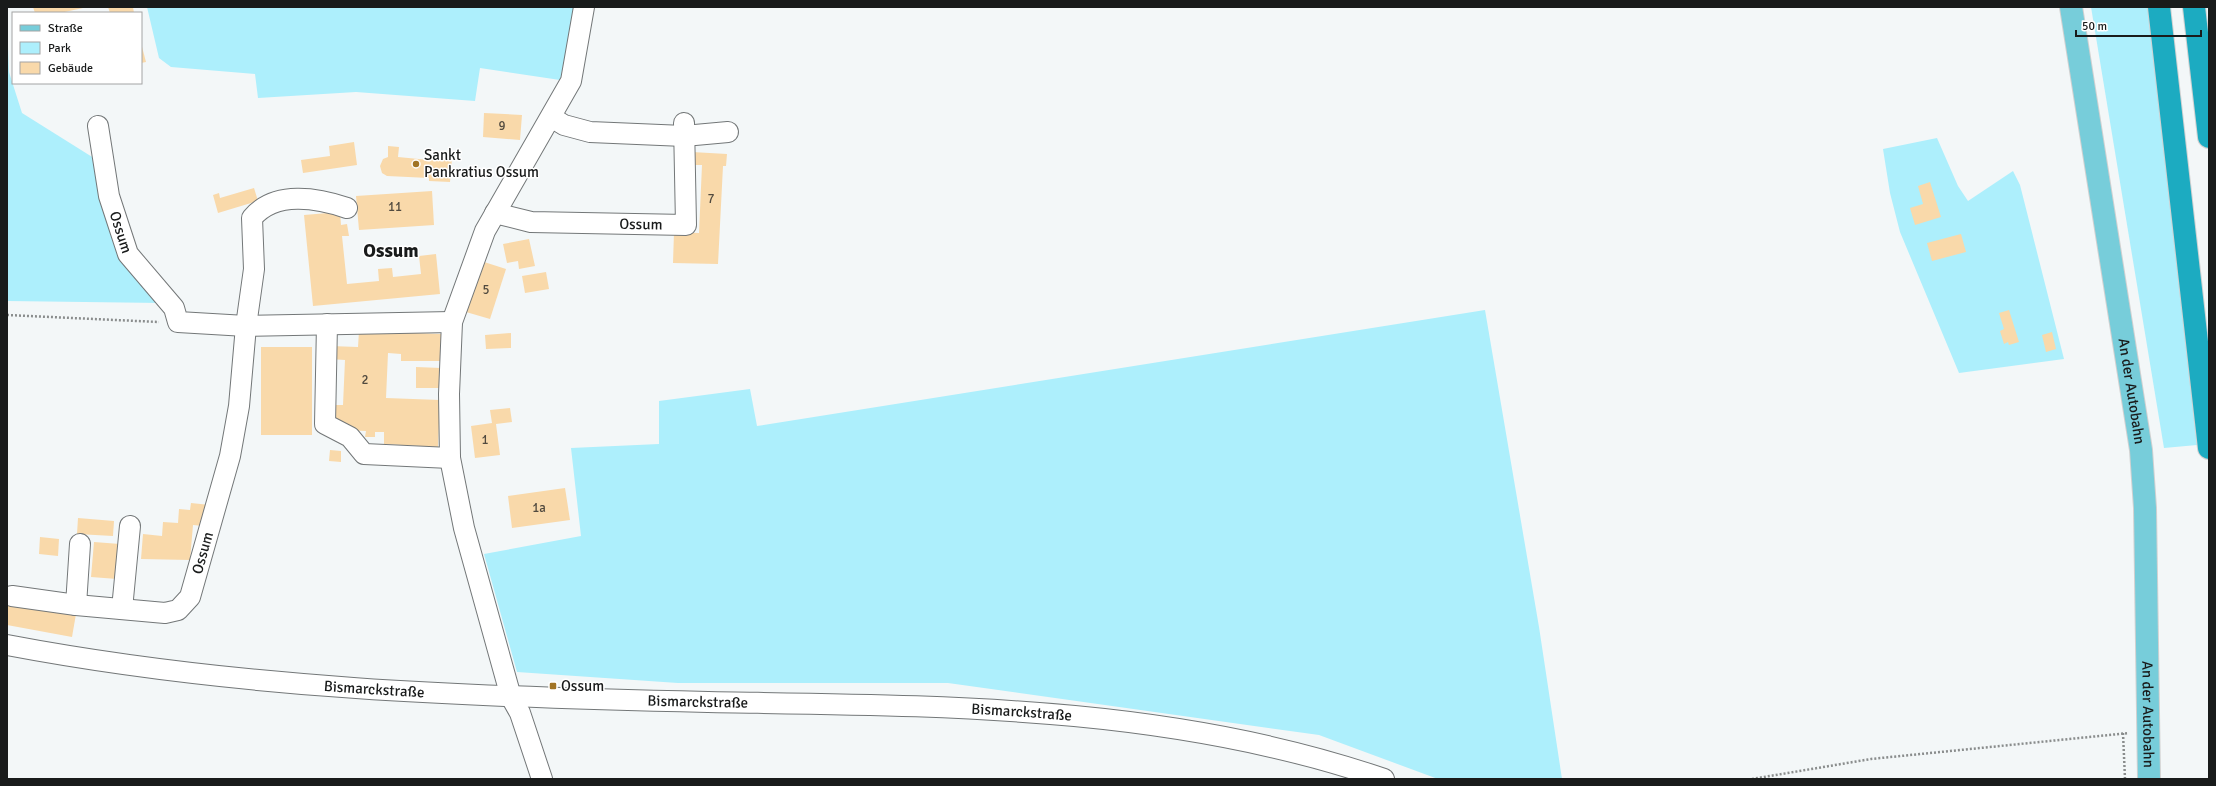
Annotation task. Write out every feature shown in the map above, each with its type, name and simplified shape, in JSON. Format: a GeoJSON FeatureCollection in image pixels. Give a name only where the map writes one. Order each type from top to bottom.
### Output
{"type":"FeatureCollection","features":[{"type":"Feature","properties":{"kind":"highway"},"geometry":{"type":"LineString","coordinates":[[2159,7],[2209,448]]}},
{"type":"Feature","properties":{"kind":"highway"},"geometry":{"type":"LineString","coordinates":[[2194,7],[2209,137]]}},
{"type":"Feature","properties":{"kind":"main road","name":"An der Autobahn"},"geometry":{"type":"LineString","coordinates":[[2071,7],[2142,456],[2145,508],[2148,779]]}},
{"type":"Feature","properties":{"kind":"street"},"geometry":{"type":"LineString","coordinates":[[542,779],[519,712],[464,528],[450,458],[449,394],[452,322],[476,253],[495,213],[571,81],[584,7]]}},
{"type":"Feature","properties":{"kind":"street"},"geometry":{"type":"LineString","coordinates":[[551,117],[570,127],[590,132],[684,129],[728,132]]}},
{"type":"Feature","properties":{"kind":"street","name":"Ossum"},"geometry":{"type":"LineString","coordinates":[[98,126],[109,196],[128,254],[174,308],[178,322]]}},
{"type":"Feature","properties":{"kind":"street","name":"Ossum"},"geometry":{"type":"LineString","coordinates":[[495,213],[532,222],[686,225],[684,129]]}},
{"type":"Feature","properties":{"kind":"street","name":"Ossum"},"geometry":{"type":"LineString","coordinates":[[12,596],[76,605],[165,613],[178,610],[190,597],[230,456],[239,406],[246,326],[254,269],[252,218],[258,211],[279,201],[295,199],[325,200],[347,208]]}},
{"type":"Feature","properties":{"kind":"street"},"geometry":{"type":"LineString","coordinates":[[178,322],[246,326],[452,322]]}},
{"type":"Feature","properties":{"kind":"street"},"geometry":{"type":"LineString","coordinates":[[327,324],[325,424],[350,437],[364,454],[450,458]]}},
{"type":"Feature","properties":{"kind":"street"},"geometry":{"type":"LineString","coordinates":[[122,609],[130,526]]}},
{"type":"Feature","properties":{"kind":"street"},"geometry":{"type":"LineString","coordinates":[[76,605],[80,544]]}},
{"type":"Feature","properties":{"kind":"street","name":"Bismarckstraße"},"geometry":{"type":"LineString","coordinates":[[7,645],[64,656],[194,675],[380,691],[519,712],[865,705],[1093,717],[1187,730],[1248,742],[1331,762],[1384,779]]}},
{"type":"Feature","properties":{"kind":"path"},"geometry":{"type":"LineString","coordinates":[[7,316],[178,322]]}},
{"type":"Feature","properties":{"kind":"path"},"geometry":{"type":"LineString","coordinates":[[1752,779],[1871,759],[2148,731]]}},
{"type":"Feature","properties":{"kind":"path"},"geometry":{"type":"LineString","coordinates":[[2123,733],[2125,779]]}},
{"type":"Feature","properties":{"kind":"green space"},"geometry":{"type":"Polygon","coordinates":[[[147,7],[575,7],[560,80],[480,68],[475,101],[356,92],[258,98],[255,74],[171,67],[159,58],[147,7]]]}},
{"type":"Feature","properties":{"kind":"green space"},"geometry":{"type":"Polygon","coordinates":[[[2091,7],[2148,7],[2197,445],[2164,448],[2091,7]]]}},
{"type":"Feature","properties":{"kind":"green space"},"geometry":{"type":"Polygon","coordinates":[[[7,22],[9,72],[22,113],[97,160],[102,200],[162,303],[7,301],[7,22]]]}},
{"type":"Feature","properties":{"kind":"green space"},"geometry":{"type":"Polygon","coordinates":[[[1937,138],[1958,186],[1968,201],[2013,171],[2020,185],[2064,359],[1959,373],[1900,232],[1890,193],[1883,149],[1937,138]]]}},
{"type":"Feature","properties":{"kind":"green space"},"geometry":{"type":"Polygon","coordinates":[[[1485,310],[1539,627],[1562,779],[1438,779],[1319,735],[948,683],[678,683],[517,672],[484,554],[581,536],[571,448],[659,444],[659,401],[750,389],[757,426],[1485,310]]]}},
{"type":"Feature","properties":{"kind":"building"},"geometry":{"type":"Polygon","coordinates":[[[33,7],[83,7],[65,12],[35,12],[33,7]]]}},
{"type":"Feature","properties":{"kind":"building"},"geometry":{"type":"Polygon","coordinates":[[[108,7],[133,7],[134,12],[110,12],[108,7]]]}},
{"type":"Feature","properties":{"kind":"building"},"geometry":{"type":"Polygon","coordinates":[[[142,47],[146,62],[142,63],[142,47]]]}},
{"type":"Feature","properties":{"kind":"building"},"geometry":{"type":"Polygon","coordinates":[[[484,113],[522,115],[520,140],[483,137],[484,113]]]}},
{"type":"Feature","properties":{"kind":"building"},"geometry":{"type":"Polygon","coordinates":[[[354,142],[357,165],[303,173],[301,160],[330,156],[329,146],[354,142]]]}},
{"type":"Feature","properties":{"kind":"building","name":"Sankt Pankratius Ossum"},"geometry":{"type":"Polygon","coordinates":[[[388,146],[399,147],[398,157],[429,160],[430,157],[452,158],[450,182],[429,181],[429,178],[387,176],[382,173],[380,166],[383,159],[388,157],[388,146]]]}},
{"type":"Feature","properties":{"kind":"building"},"geometry":{"type":"Polygon","coordinates":[[[692,152],[727,154],[726,166],[723,166],[718,264],[673,263],[674,232],[699,233],[702,165],[692,165],[692,152]]]}},
{"type":"Feature","properties":{"kind":"building"},"geometry":{"type":"Polygon","coordinates":[[[1930,182],[1941,217],[1915,225],[1910,208],[1923,204],[1918,186],[1930,182]]]}},
{"type":"Feature","properties":{"kind":"building"},"geometry":{"type":"Polygon","coordinates":[[[254,188],[258,201],[218,213],[213,195],[219,193],[220,198],[254,188]]]}},
{"type":"Feature","properties":{"kind":"building"},"geometry":{"type":"Polygon","coordinates":[[[432,191],[434,225],[359,230],[356,196],[432,191]]]}},
{"type":"Feature","properties":{"kind":"building"},"geometry":{"type":"Polygon","coordinates":[[[340,212],[341,225],[347,224],[349,236],[342,236],[347,284],[379,281],[378,269],[392,268],[393,277],[421,274],[419,256],[436,254],[440,294],[313,306],[304,215],[340,212]]]}},
{"type":"Feature","properties":{"kind":"building"},"geometry":{"type":"Polygon","coordinates":[[[1961,234],[1966,252],[1932,261],[1927,243],[1961,234]]]}},
{"type":"Feature","properties":{"kind":"building"},"geometry":{"type":"Polygon","coordinates":[[[529,239],[535,266],[519,269],[518,261],[507,263],[503,244],[529,239]]]}},
{"type":"Feature","properties":{"kind":"building"},"geometry":{"type":"Polygon","coordinates":[[[481,261],[506,269],[490,319],[466,312],[481,261]]]}},
{"type":"Feature","properties":{"kind":"building"},"geometry":{"type":"Polygon","coordinates":[[[546,272],[549,289],[525,293],[522,276],[546,272]]]}},
{"type":"Feature","properties":{"kind":"building"},"geometry":{"type":"Polygon","coordinates":[[[2009,310],[2019,342],[2009,345],[2008,342],[2004,344],[2000,331],[2004,329],[1999,313],[2009,310]]]}},
{"type":"Feature","properties":{"kind":"building"},"geometry":{"type":"Polygon","coordinates":[[[359,331],[442,334],[441,361],[401,361],[401,354],[388,353],[386,398],[440,400],[438,447],[384,444],[384,432],[375,432],[375,437],[365,437],[366,431],[342,430],[334,424],[335,405],[343,405],[345,360],[329,359],[330,346],[358,347],[359,331]]]}},
{"type":"Feature","properties":{"kind":"building"},"geometry":{"type":"Polygon","coordinates":[[[2052,332],[2056,349],[2046,352],[2042,335],[2052,332]]]}},
{"type":"Feature","properties":{"kind":"building"},"geometry":{"type":"Polygon","coordinates":[[[511,333],[511,348],[486,349],[485,335],[511,333]]]}},
{"type":"Feature","properties":{"kind":"building"},"geometry":{"type":"Polygon","coordinates":[[[261,347],[312,347],[312,435],[261,435],[261,347]]]}},
{"type":"Feature","properties":{"kind":"building"},"geometry":{"type":"Polygon","coordinates":[[[416,367],[441,368],[441,388],[416,388],[416,367]]]}},
{"type":"Feature","properties":{"kind":"building"},"geometry":{"type":"Polygon","coordinates":[[[510,408],[512,422],[496,424],[500,455],[475,458],[471,426],[492,423],[490,410],[510,408]]]}},
{"type":"Feature","properties":{"kind":"building"},"geometry":{"type":"Polygon","coordinates":[[[330,450],[341,451],[341,462],[329,461],[330,450]]]}},
{"type":"Feature","properties":{"kind":"building"},"geometry":{"type":"Polygon","coordinates":[[[565,488],[570,520],[512,528],[508,496],[565,488]]]}},
{"type":"Feature","properties":{"kind":"building"},"geometry":{"type":"Polygon","coordinates":[[[191,503],[210,505],[203,526],[193,525],[190,560],[141,559],[143,534],[162,536],[163,522],[178,523],[179,509],[190,510],[191,503]]]}},
{"type":"Feature","properties":{"kind":"building"},"geometry":{"type":"Polygon","coordinates":[[[78,518],[114,521],[113,536],[77,534],[78,518]]]}},
{"type":"Feature","properties":{"kind":"building"},"geometry":{"type":"Polygon","coordinates":[[[40,537],[59,539],[58,556],[39,554],[40,537]]]}},
{"type":"Feature","properties":{"kind":"building"},"geometry":{"type":"Polygon","coordinates":[[[94,542],[120,544],[117,579],[91,577],[94,542]]]}},
{"type":"Feature","properties":{"kind":"building"},"geometry":{"type":"Polygon","coordinates":[[[7,602],[76,614],[72,637],[7,625],[7,602]]]}},
{"type":"Feature","properties":{"kind":"place","name":"Sankt Pankratius Ossum"},"geometry":{"type":"Point","coordinates":[416,164]}},
{"type":"Feature","properties":{"kind":"place","name":"Ossum"},"geometry":{"type":"Point","coordinates":[553,686]}},
{"type":"Feature","properties":{"kind":"district","name":"Ossum"},"geometry":{"type":"Point","coordinates":[391,251]}}]}
